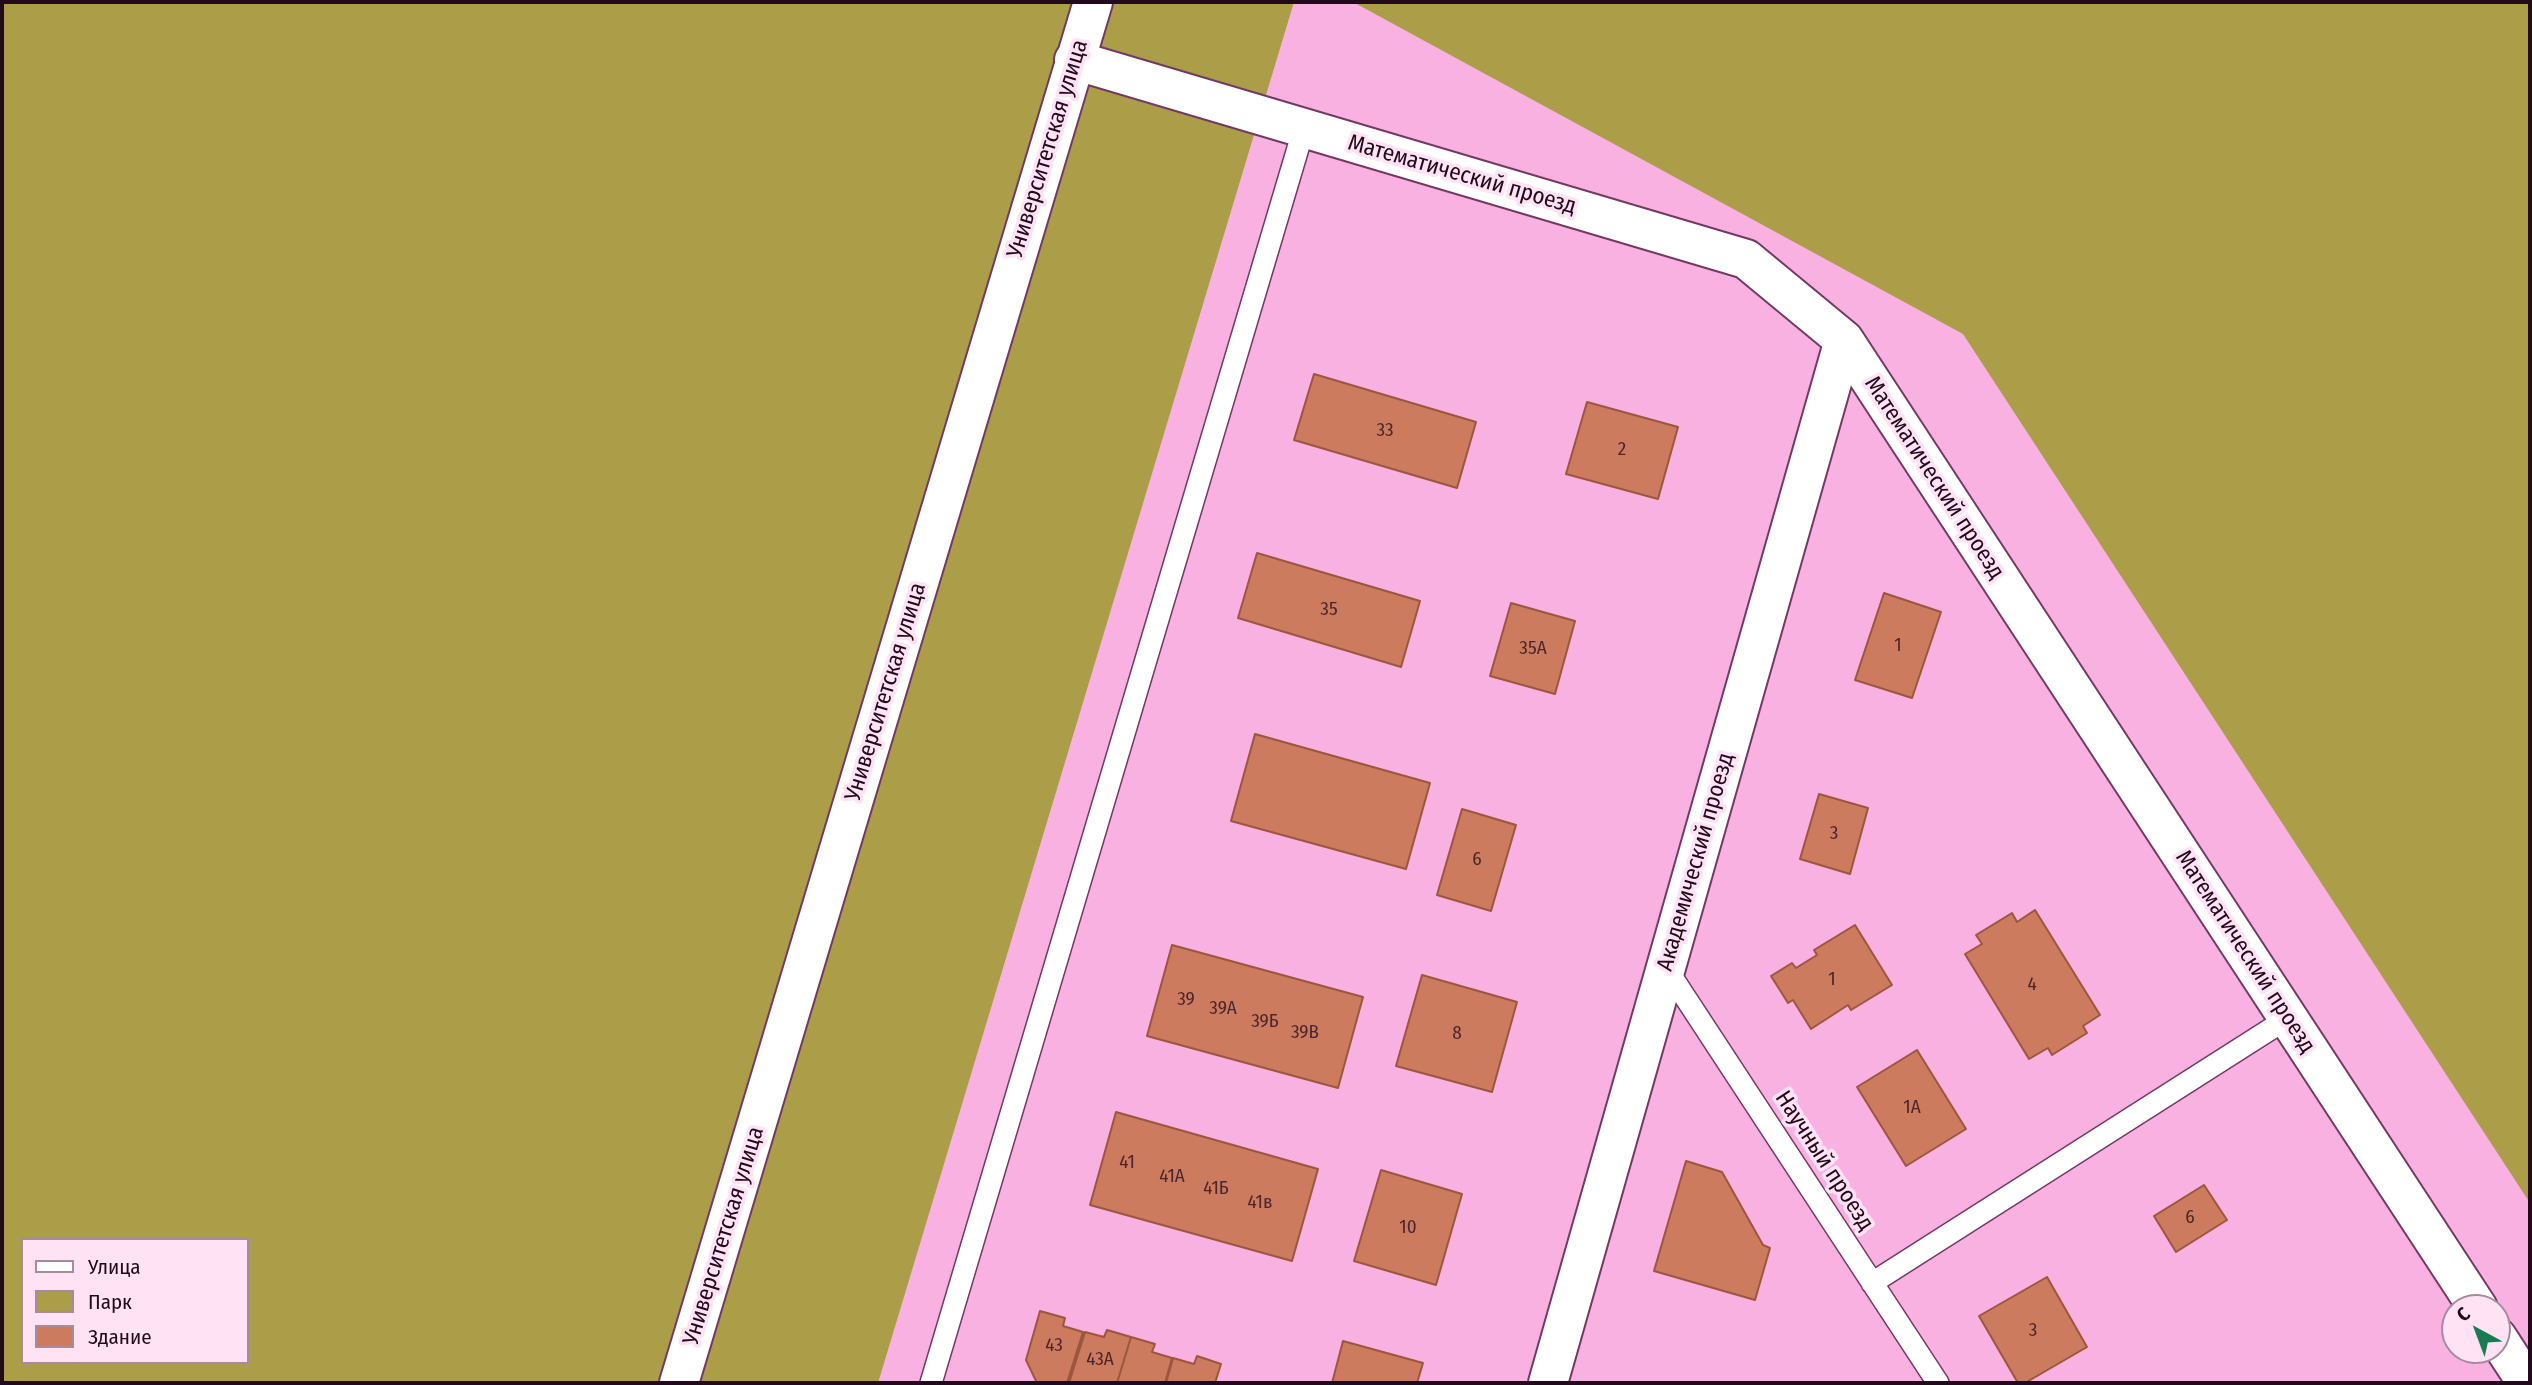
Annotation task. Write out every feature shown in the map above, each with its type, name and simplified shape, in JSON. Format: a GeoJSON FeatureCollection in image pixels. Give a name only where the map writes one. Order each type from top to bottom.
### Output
{"type":"FeatureCollection","features":[{"type":"Feature","properties":{"kind":"street","name":"Университетская улица"},"geometry":{"type":"LineString","coordinates":[[680,1383],[1093,2]]}},
{"type":"Feature","properties":{"kind":"street","name":"Математический проезд"},"geometry":{"type":"LineString","coordinates":[[1074,60],[1746,258],[1844,340],[2469,1294]]}},
{"type":"Feature","properties":{"kind":"street","name":"Академический проезд"},"geometry":{"type":"LineString","coordinates":[[1548,1383],[1844,340]]}},
{"type":"Feature","properties":{"kind":"street"},"geometry":{"type":"LineString","coordinates":[[2511,1358],[2527,1383]]}},
{"type":"Feature","properties":{"kind":"lane"},"geometry":{"type":"LineString","coordinates":[[931,1383],[1304,128]]}},
{"type":"Feature","properties":{"kind":"lane","name":"Научный проезд"},"geometry":{"type":"LineString","coordinates":[[1666,968],[1938,1383]]}},
{"type":"Feature","properties":{"kind":"lane"},"geometry":{"type":"LineString","coordinates":[[1872,1283],[2288,1018]]}},
{"type":"Feature","properties":{"kind":"green space"},"geometry":{"type":"Polygon","coordinates":[[[2,2],[1294,2],[878,1383],[2,1383],[2,2]]]}},
{"type":"Feature","properties":{"kind":"green space"},"geometry":{"type":"Polygon","coordinates":[[[1353,2],[2530,2],[2530,1203],[1963,334],[1353,2]]]}},
{"type":"Feature","properties":{"kind":"building"},"geometry":{"type":"Polygon","coordinates":[[[1314,374],[1476,422],[1457,488],[1294,440],[1314,374]]]}},
{"type":"Feature","properties":{"kind":"building"},"geometry":{"type":"Polygon","coordinates":[[[1587,402],[1678,427],[1658,499],[1566,474],[1587,402]]]}},
{"type":"Feature","properties":{"kind":"building"},"geometry":{"type":"Polygon","coordinates":[[[1257,553],[1420,601],[1401,667],[1238,618],[1257,553]]]}},
{"type":"Feature","properties":{"kind":"building"},"geometry":{"type":"Polygon","coordinates":[[[1884,593],[1941,612],[1912,698],[1855,680],[1884,593]]]}},
{"type":"Feature","properties":{"kind":"building"},"geometry":{"type":"Polygon","coordinates":[[[1511,603],[1575,621],[1555,694],[1490,676],[1511,603]]]}},
{"type":"Feature","properties":{"kind":"building"},"geometry":{"type":"Polygon","coordinates":[[[1255,734],[1430,783],[1406,869],[1231,821],[1255,734]]]}},
{"type":"Feature","properties":{"kind":"building"},"geometry":{"type":"Polygon","coordinates":[[[1819,794],[1868,808],[1850,874],[1800,859],[1819,794]]]}},
{"type":"Feature","properties":{"kind":"building"},"geometry":{"type":"Polygon","coordinates":[[[1462,809],[1516,825],[1491,911],[1437,895],[1462,809]]]}},
{"type":"Feature","properties":{"kind":"building"},"geometry":{"type":"Polygon","coordinates":[[[2035,910],[2100,1015],[2083,1026],[2087,1033],[2052,1055],[2048,1048],[2029,1059],[1965,954],[1982,944],[1976,935],[2012,913],[2017,922],[2035,910]]]}},
{"type":"Feature","properties":{"kind":"building"},"geometry":{"type":"Polygon","coordinates":[[[1855,925],[1892,985],[1851,1010],[1848,1005],[1811,1029],[1793,1000],[1788,1003],[1771,976],[1792,963],[1796,968],[1817,955],[1814,950],[1855,925]]]}},
{"type":"Feature","properties":{"kind":"building"},"geometry":{"type":"Polygon","coordinates":[[[1172,945],[1363,997],[1338,1088],[1147,1036],[1172,945]]]}},
{"type":"Feature","properties":{"kind":"building"},"geometry":{"type":"Polygon","coordinates":[[[1422,975],[1517,1002],[1492,1092],[1396,1066],[1422,975]]]}},
{"type":"Feature","properties":{"kind":"building"},"geometry":{"type":"Polygon","coordinates":[[[1917,1050],[1966,1129],[1906,1166],[1857,1087],[1917,1050]]]}},
{"type":"Feature","properties":{"kind":"building"},"geometry":{"type":"Polygon","coordinates":[[[1116,1112],[1318,1169],[1292,1261],[1090,1205],[1116,1112]]]}},
{"type":"Feature","properties":{"kind":"building"},"geometry":{"type":"Polygon","coordinates":[[[1686,1161],[1722,1172],[1763,1245],[1770,1248],[1755,1300],[1654,1271],[1686,1161]]]}},
{"type":"Feature","properties":{"kind":"building"},"geometry":{"type":"Polygon","coordinates":[[[1381,1170],[1462,1194],[1436,1285],[1354,1261],[1381,1170]]]}},
{"type":"Feature","properties":{"kind":"building"},"geometry":{"type":"Polygon","coordinates":[[[2204,1185],[2227,1220],[2176,1252],[2154,1216],[2204,1185]]]}},
{"type":"Feature","properties":{"kind":"building"},"geometry":{"type":"Polygon","coordinates":[[[2047,1277],[2087,1347],[2025,1383],[2018,1383],[1979,1316],[2047,1277]]]}},
{"type":"Feature","properties":{"kind":"building"},"geometry":{"type":"Polygon","coordinates":[[[1040,1311],[1065,1318],[1063,1326],[1083,1332],[1067,1383],[1037,1383],[1026,1360],[1040,1311]]]}},
{"type":"Feature","properties":{"kind":"building"},"geometry":{"type":"Polygon","coordinates":[[[1107,1330],[1131,1337],[1117,1383],[1069,1383],[1085,1332],[1104,1337],[1107,1330]]]}},
{"type":"Feature","properties":{"kind":"building"},"geometry":{"type":"Polygon","coordinates":[[[1131,1337],[1155,1344],[1152,1352],[1172,1358],[1165,1383],[1117,1383],[1131,1337]]]}},
{"type":"Feature","properties":{"kind":"building"},"geometry":{"type":"Polygon","coordinates":[[[1343,1341],[1423,1363],[1417,1383],[1332,1383],[1343,1341]]]}},
{"type":"Feature","properties":{"kind":"building"},"geometry":{"type":"Polygon","coordinates":[[[1197,1356],[1221,1364],[1215,1383],[1166,1383],[1173,1358],[1194,1364],[1197,1356]]]}}]}
